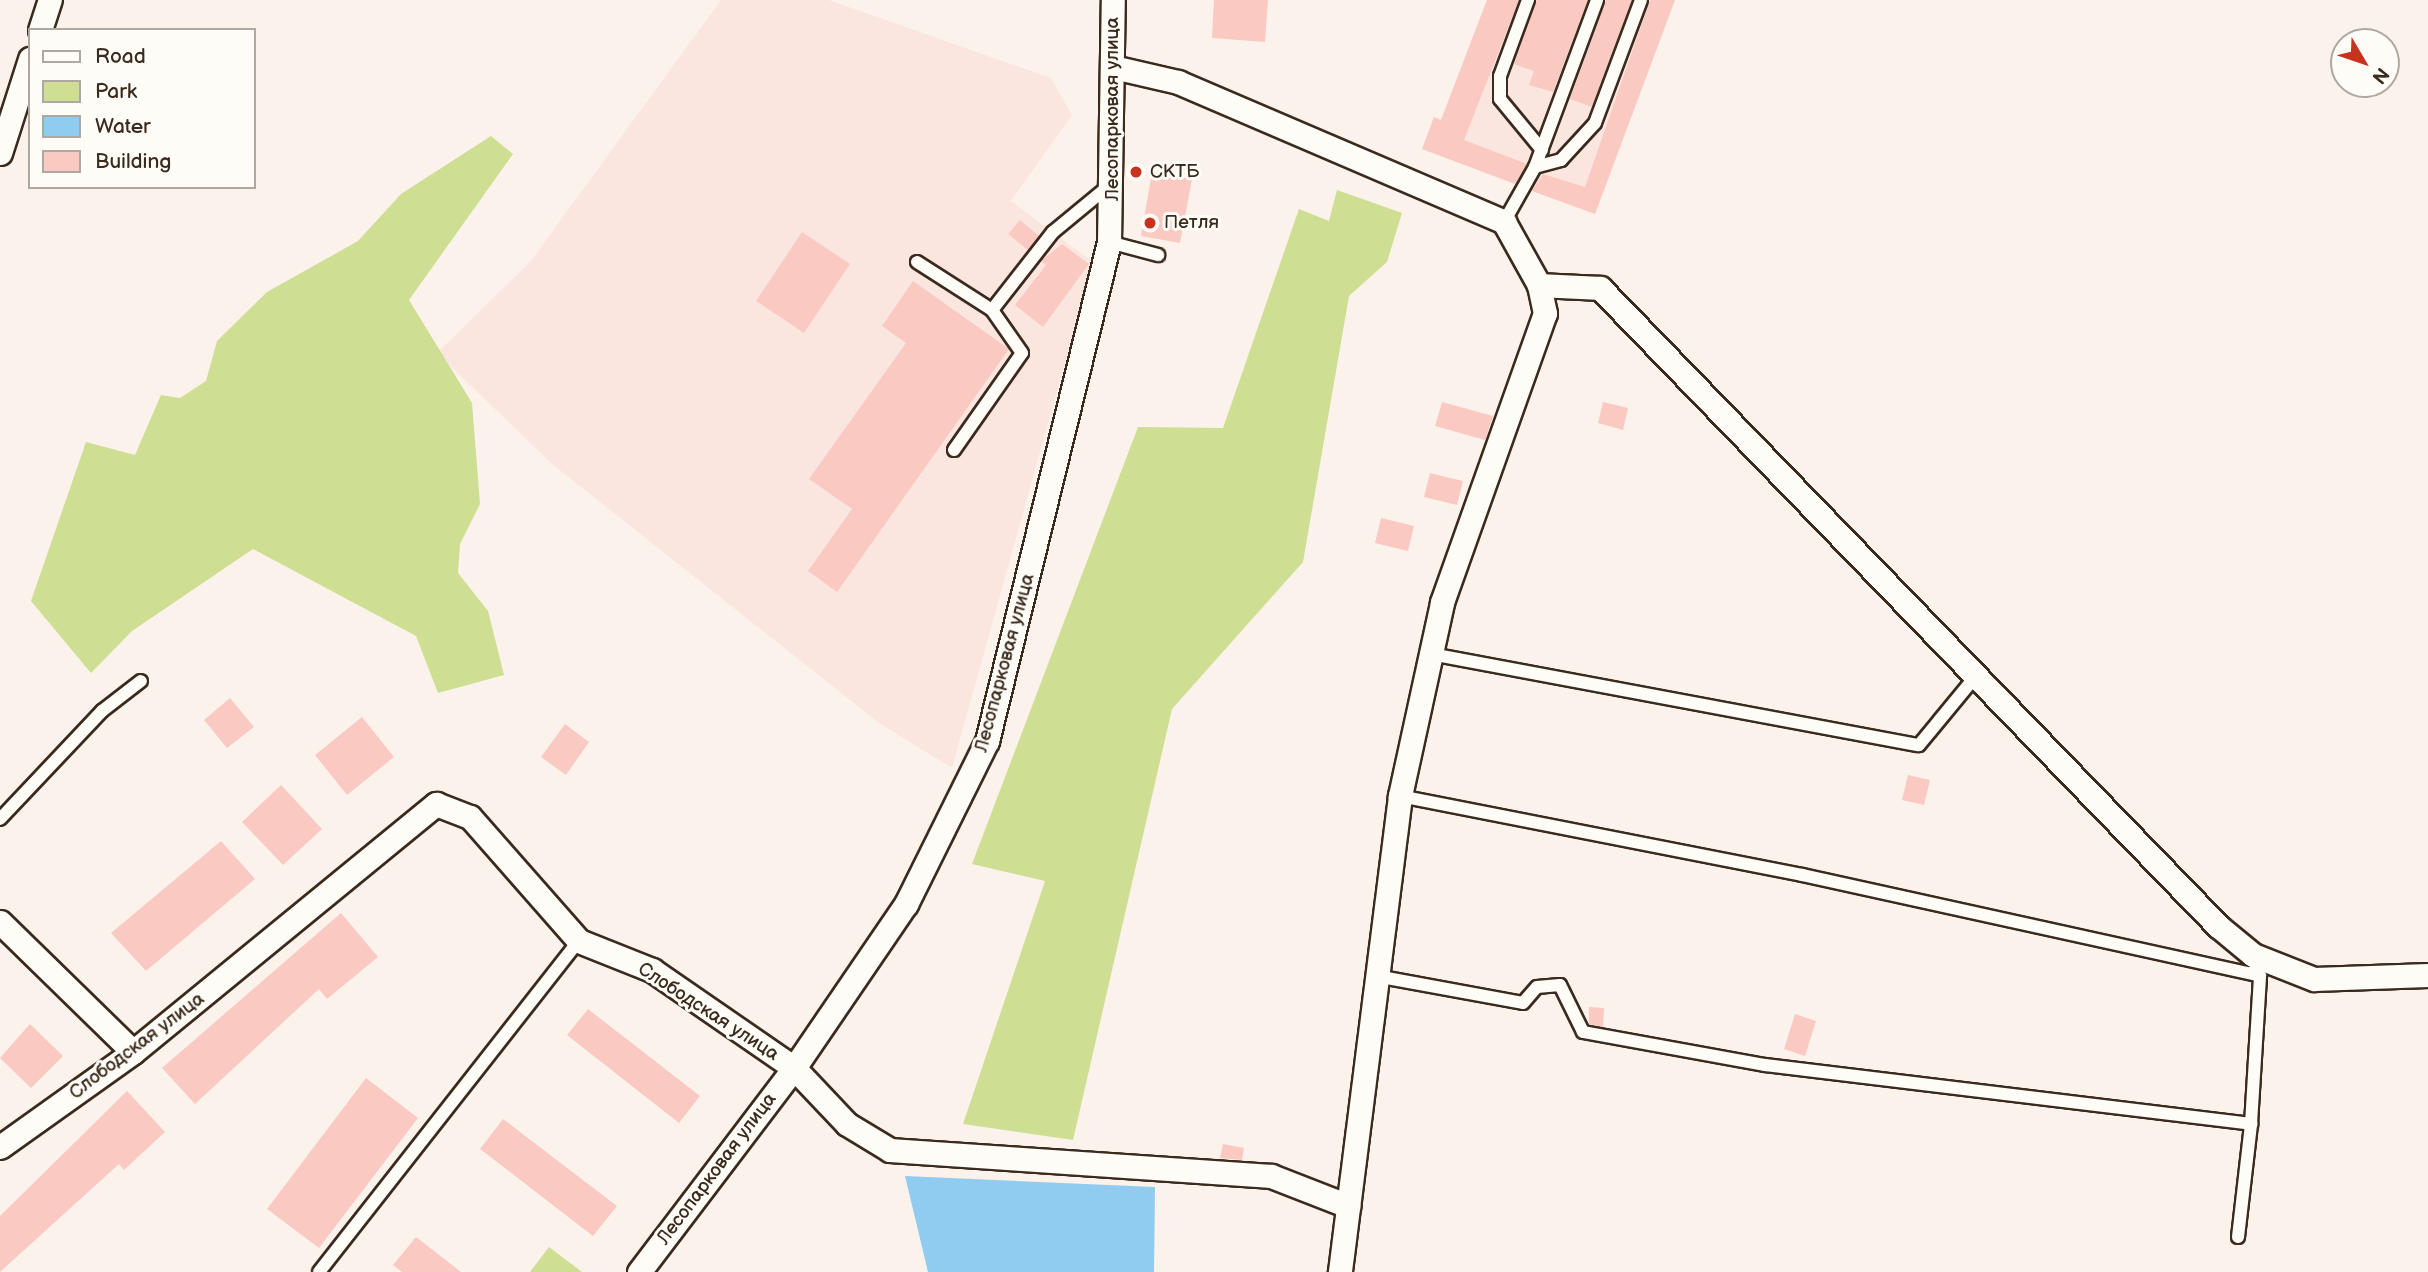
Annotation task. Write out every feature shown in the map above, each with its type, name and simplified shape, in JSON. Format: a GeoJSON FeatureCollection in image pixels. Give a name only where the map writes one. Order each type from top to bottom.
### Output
{"type":"FeatureCollection","features":[{"type":"Feature","properties":{"kind":"street"},"geometry":{"type":"LineString","coordinates":[[41,28],[50,0]]}},
{"type":"Feature","properties":{"kind":"street","name":"Лесопарковая улица"},"geometry":{"type":"LineString","coordinates":[[639,1272],[794,1068],[906,904],[987,741],[1109,242],[1113,183],[1113,0]]}},
{"type":"Feature","properties":{"kind":"street"},"geometry":{"type":"LineString","coordinates":[[0,153],[28,65]]}},
{"type":"Feature","properties":{"kind":"street"},"geometry":{"type":"LineString","coordinates":[[1113,67],[1178,82],[1504,222],[1538,285],[1545,313],[1537,344],[1442,603],[1400,796],[1340,1272]]}},
{"type":"Feature","properties":{"kind":"street"},"geometry":{"type":"LineString","coordinates":[[1538,285],[1600,288],[2218,926],[2253,955],[2314,979],[2428,975]]}},
{"type":"Feature","properties":{"kind":"street","name":"Слободская улица"},"geometry":{"type":"LineString","coordinates":[[0,1147],[133,1052],[436,804],[470,817],[579,941],[652,971],[794,1068],[847,1124],[890,1150],[1271,1176],[1348,1206]]}},
{"type":"Feature","properties":{"kind":"street"},"geometry":{"type":"LineString","coordinates":[[0,922],[133,1052]]}},
{"type":"Feature","properties":{"kind":"lane"},"geometry":{"type":"LineString","coordinates":[[1528,0],[1500,76],[1500,99],[1542,150]]}},
{"type":"Feature","properties":{"kind":"lane"},"geometry":{"type":"LineString","coordinates":[[1504,222],[1535,167],[1597,0]]}},
{"type":"Feature","properties":{"kind":"lane"},"geometry":{"type":"LineString","coordinates":[[1535,167],[1561,160],[1595,123],[1641,0]]}},
{"type":"Feature","properties":{"kind":"lane"},"geometry":{"type":"LineString","coordinates":[[992,310],[1054,232],[1113,183]]}},
{"type":"Feature","properties":{"kind":"lane"},"geometry":{"type":"LineString","coordinates":[[1109,242],[1158,256]]}},
{"type":"Feature","properties":{"kind":"lane"},"geometry":{"type":"LineString","coordinates":[[917,261],[992,310],[1022,354],[954,450]]}},
{"type":"Feature","properties":{"kind":"lane"},"geometry":{"type":"LineString","coordinates":[[1431,654],[1919,745],[1975,677]]}},
{"type":"Feature","properties":{"kind":"lane"},"geometry":{"type":"LineString","coordinates":[[0,819],[102,710],[141,681]]}},
{"type":"Feature","properties":{"kind":"lane"},"geometry":{"type":"LineString","coordinates":[[1400,796],[1802,875],[2260,976]]}},
{"type":"Feature","properties":{"kind":"lane"},"geometry":{"type":"LineString","coordinates":[[2218,926],[2260,976],[2251,1124],[2238,1237]]}},
{"type":"Feature","properties":{"kind":"lane"},"geometry":{"type":"LineString","coordinates":[[320,1272],[579,941]]}},
{"type":"Feature","properties":{"kind":"lane"},"geometry":{"type":"LineString","coordinates":[[1376,975],[1523,1003],[1537,987],[1560,985],[1583,1032],[1765,1065],[2251,1124]]}},
{"type":"Feature","properties":{"kind":"shaded area"},"geometry":{"type":"Polygon","coordinates":[[[721,0],[829,0],[1051,78],[1072,115],[1011,201],[1093,262],[952,768],[879,723],[552,464],[437,353],[530,262],[721,0]]]}},
{"type":"Feature","properties":{"kind":"shaded area"},"geometry":{"type":"Polygon","coordinates":[[[1487,0],[1675,0],[1595,214],[1422,149],[1434,117],[1441,120],[1487,0]]]}},
{"type":"Feature","properties":{"kind":"green space"},"geometry":{"type":"Polygon","coordinates":[[[491,136],[513,154],[409,300],[472,403],[480,504],[460,544],[458,573],[488,611],[504,675],[438,693],[416,636],[253,549],[132,631],[91,673],[31,601],[86,442],[135,455],[161,395],[180,398],[206,381],[217,341],[267,292],[358,241],[401,194],[491,136]]]}},
{"type":"Feature","properties":{"kind":"green space"},"geometry":{"type":"Polygon","coordinates":[[[1337,190],[1402,213],[1387,262],[1349,296],[1303,562],[1172,709],[1073,1140],[963,1124],[1045,881],[972,864],[1138,427],[1223,428],[1299,209],[1329,221],[1337,190]]]}},
{"type":"Feature","properties":{"kind":"green space"},"geometry":{"type":"Polygon","coordinates":[[[549,1247],[582,1272],[530,1272],[549,1247]]]}},
{"type":"Feature","properties":{"kind":"water"},"geometry":{"type":"Polygon","coordinates":[[[905,1176],[1155,1187],[1154,1272],[928,1272],[905,1176]]]}},
{"type":"Feature","properties":{"kind":"building"},"geometry":{"type":"Polygon","coordinates":[[[1214,0],[1268,0],[1265,42],[1212,38],[1214,0]]]}},
{"type":"Feature","properties":{"kind":"building"},"geometry":{"type":"Polygon","coordinates":[[[1487,0],[1519,0],[1464,140],[1527,164],[1515,184],[1422,149],[1434,117],[1441,120],[1487,0]]]}},
{"type":"Feature","properties":{"kind":"building"},"geometry":{"type":"Polygon","coordinates":[[[1537,0],[1588,0],[1553,92],[1529,85],[1534,71],[1514,64],[1537,0]]]}},
{"type":"Feature","properties":{"kind":"building"},"geometry":{"type":"Polygon","coordinates":[[[1606,0],[1632,0],[1592,107],[1570,99],[1606,0]]]}},
{"type":"Feature","properties":{"kind":"building"},"geometry":{"type":"Polygon","coordinates":[[[1650,0],[1675,0],[1595,214],[1532,191],[1543,174],[1585,187],[1650,0]]]}},
{"type":"Feature","properties":{"kind":"building"},"geometry":{"type":"Polygon","coordinates":[[[1152,172],[1192,179],[1180,243],[1141,236],[1152,172]]]}},
{"type":"Feature","properties":{"kind":"building"},"geometry":{"type":"Polygon","coordinates":[[[1020,220],[1039,236],[1028,250],[1008,234],[1020,220]]]}},
{"type":"Feature","properties":{"kind":"building"},"geometry":{"type":"Polygon","coordinates":[[[802,232],[850,264],[804,333],[756,301],[802,232]]]}},
{"type":"Feature","properties":{"kind":"building"},"geometry":{"type":"Polygon","coordinates":[[[1062,244],[1089,264],[1043,327],[1015,305],[1046,265],[1041,261],[1062,244]]]}},
{"type":"Feature","properties":{"kind":"building"},"geometry":{"type":"Polygon","coordinates":[[[913,281],[1009,349],[837,592],[808,571],[852,509],[809,479],[906,343],[882,326],[913,281]]]}},
{"type":"Feature","properties":{"kind":"building"},"geometry":{"type":"Polygon","coordinates":[[[1442,402],[1493,416],[1485,440],[1435,426],[1442,402]]]}},
{"type":"Feature","properties":{"kind":"building"},"geometry":{"type":"Polygon","coordinates":[[[1603,402],[1628,408],[1623,430],[1598,423],[1603,402]]]}},
{"type":"Feature","properties":{"kind":"building"},"geometry":{"type":"Polygon","coordinates":[[[1430,473],[1463,481],[1457,505],[1424,497],[1430,473]]]}},
{"type":"Feature","properties":{"kind":"building"},"geometry":{"type":"Polygon","coordinates":[[[1381,518],[1414,526],[1408,551],[1375,543],[1381,518]]]}},
{"type":"Feature","properties":{"kind":"building"},"geometry":{"type":"Polygon","coordinates":[[[230,698],[254,727],[227,748],[204,720],[230,698]]]}},
{"type":"Feature","properties":{"kind":"building"},"geometry":{"type":"Polygon","coordinates":[[[362,717],[394,757],[347,795],[315,755],[362,717]]]}},
{"type":"Feature","properties":{"kind":"building"},"geometry":{"type":"Polygon","coordinates":[[[565,724],[589,742],[566,775],[541,757],[565,724]]]}},
{"type":"Feature","properties":{"kind":"building"},"geometry":{"type":"Polygon","coordinates":[[[1908,775],[1930,780],[1924,805],[1902,800],[1908,775]]]}},
{"type":"Feature","properties":{"kind":"building"},"geometry":{"type":"Polygon","coordinates":[[[281,785],[322,829],[283,865],[242,822],[281,785]]]}},
{"type":"Feature","properties":{"kind":"building"},"geometry":{"type":"Polygon","coordinates":[[[221,841],[255,879],[146,971],[111,933],[221,841]]]}},
{"type":"Feature","properties":{"kind":"building"},"geometry":{"type":"Polygon","coordinates":[[[341,913],[378,957],[327,999],[319,989],[195,1104],[162,1068],[341,913]]]}},
{"type":"Feature","properties":{"kind":"building"},"geometry":{"type":"Polygon","coordinates":[[[1589,1007],[1604,1008],[1603,1027],[1589,1024],[1589,1007]]]}},
{"type":"Feature","properties":{"kind":"building"},"geometry":{"type":"Polygon","coordinates":[[[588,1009],[700,1096],[679,1123],[567,1035],[588,1009]]]}},
{"type":"Feature","properties":{"kind":"building"},"geometry":{"type":"Polygon","coordinates":[[[1795,1014],[1816,1021],[1805,1056],[1784,1049],[1795,1014]]]}},
{"type":"Feature","properties":{"kind":"building"},"geometry":{"type":"Polygon","coordinates":[[[30,1024],[63,1056],[31,1088],[0,1058],[30,1024]]]}},
{"type":"Feature","properties":{"kind":"building"},"geometry":{"type":"Polygon","coordinates":[[[366,1078],[418,1118],[319,1248],[267,1209],[366,1078]]]}},
{"type":"Feature","properties":{"kind":"building"},"geometry":{"type":"Polygon","coordinates":[[[127,1091],[165,1132],[124,1170],[119,1164],[0,1272],[0,1216],[127,1091]]]}},
{"type":"Feature","properties":{"kind":"building"},"geometry":{"type":"Polygon","coordinates":[[[503,1119],[617,1206],[593,1236],[480,1149],[503,1119]]]}},
{"type":"Feature","properties":{"kind":"building"},"geometry":{"type":"Polygon","coordinates":[[[1223,1144],[1244,1148],[1242,1160],[1220,1158],[1223,1144]]]}},
{"type":"Feature","properties":{"kind":"building"},"geometry":{"type":"Polygon","coordinates":[[[416,1237],[461,1272],[402,1272],[393,1265],[416,1237]]]}},
{"type":"Feature","properties":{"kind":"place","name":"СКТБ"},"geometry":{"type":"Point","coordinates":[1136,172]}},
{"type":"Feature","properties":{"kind":"place","name":"Петля"},"geometry":{"type":"Point","coordinates":[1150,223]}}]}
